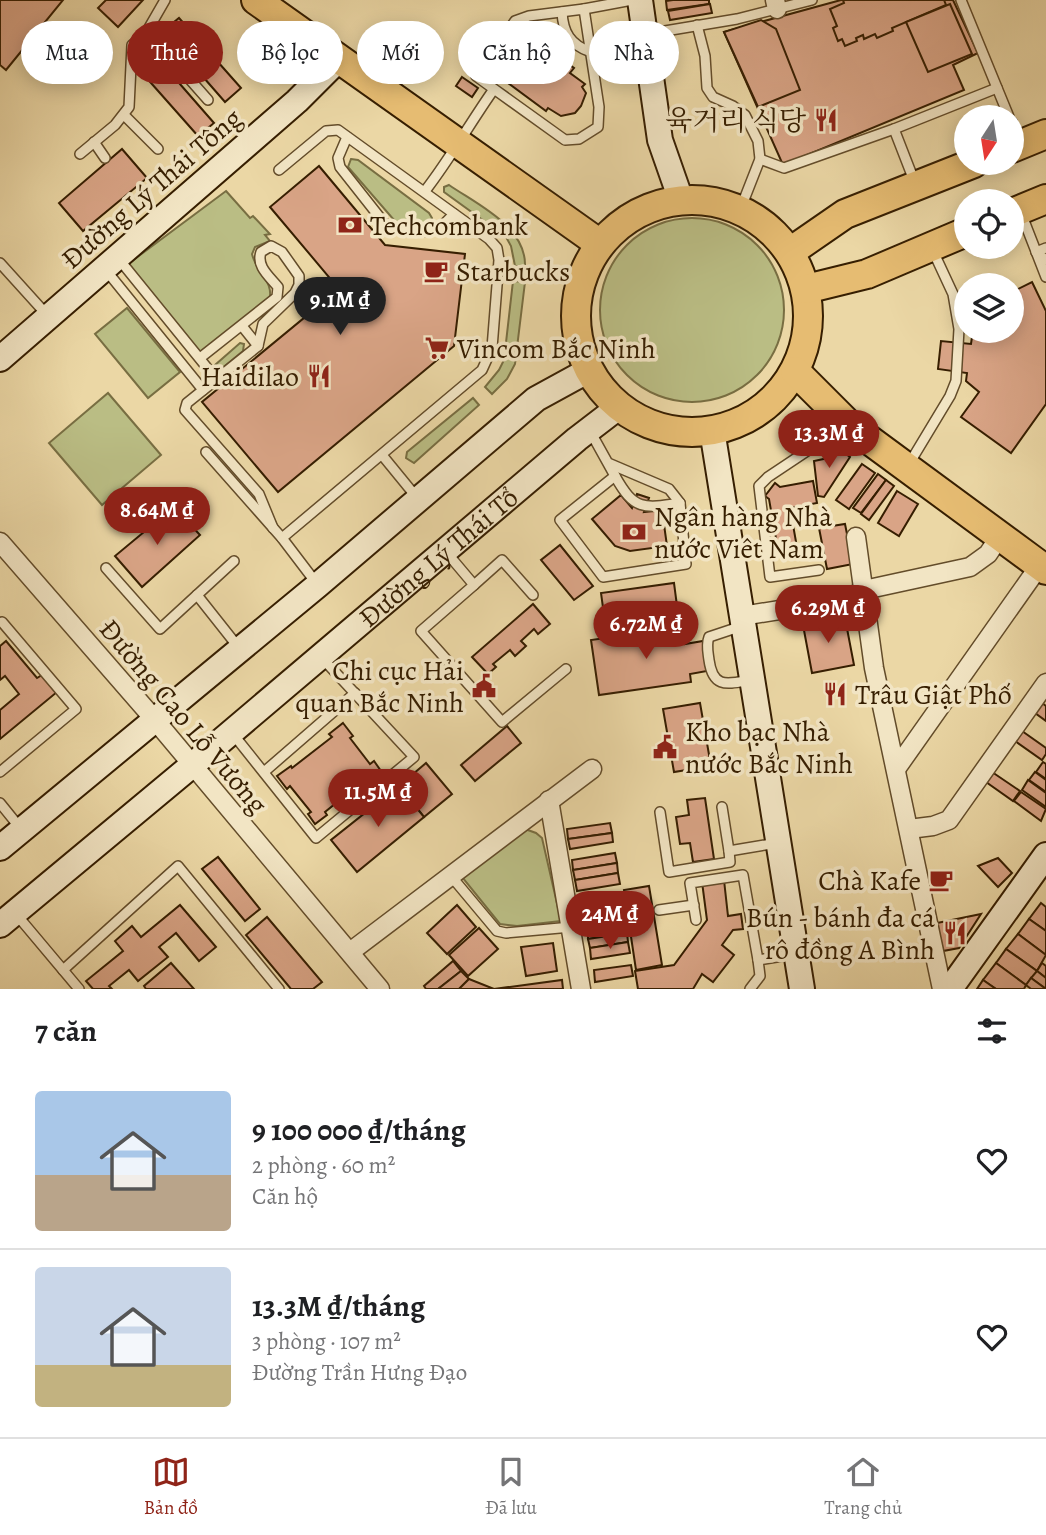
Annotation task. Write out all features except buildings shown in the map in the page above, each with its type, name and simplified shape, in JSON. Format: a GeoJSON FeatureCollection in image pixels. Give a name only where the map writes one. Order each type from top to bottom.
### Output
{"type":"FeatureCollection","features":[{"type":"Feature","properties":{"kind":"main road"},"geometry":{"type":"LineString","coordinates":[[256,0],[286,21]]}},
{"type":"Feature","properties":{"kind":"main road"},"geometry":{"type":"LineString","coordinates":[[640,0],[643,21]]}},
{"type":"Feature","properties":{"kind":"main road"},"geometry":{"type":"LineString","coordinates":[[343,62],[600,244]]}},
{"type":"Feature","properties":{"kind":"main road","name":"Đường Lý Thái Tông"},"geometry":{"type":"LineString","coordinates":[[0,359],[314,84]]}},
{"type":"Feature","properties":{"kind":"main road"},"geometry":{"type":"LineString","coordinates":[[652,84],[660,140],[681,200]]}},
{"type":"Feature","properties":{"kind":"main road"},"geometry":{"type":"LineString","coordinates":[[789,251],[838,217],[954,171]]}},
{"type":"Feature","properties":{"kind":"main road"},"geometry":{"type":"LineString","coordinates":[[1024,208],[1046,199]]}},
{"type":"Feature","properties":{"kind":"main road"},"geometry":{"type":"LineString","coordinates":[[681,200],[717,202],[740,210],[765,225],[789,251],[806,289],[809,317],[807,336],[795,372],[779,393],[759,411],[735,424],[691,432],[665,429],[641,420],[603,390],[589,370],[578,338],[576,303],[585,270],[600,244],[620,224],[662,203],[681,200]]}},
{"type":"Feature","properties":{"kind":"main road"},"geometry":{"type":"LineString","coordinates":[[806,289],[861,276],[954,237]]}},
{"type":"Feature","properties":{"kind":"main road","name":"Đường Lý Thái Tổ"},"geometry":{"type":"LineString","coordinates":[[0,848],[318,585],[536,399],[589,370]]}},
{"type":"Feature","properties":{"kind":"main road"},"geometry":{"type":"LineString","coordinates":[[795,372],[849,425],[1043,567]]}},
{"type":"Feature","properties":{"kind":"main road","name":"Đường Lý Thái Tổ"},"geometry":{"type":"LineString","coordinates":[[8,919],[589,429],[620,406]]}},
{"type":"Feature","properties":{"kind":"main road"},"geometry":{"type":"LineString","coordinates":[[712,430],[802,989]]}},
{"type":"Feature","properties":{"kind":"main road"},"geometry":{"type":"LineString","coordinates":[[950,989],[1042,867]]}},
{"type":"Feature","properties":{"kind":"street"},"geometry":{"type":"LineString","coordinates":[[743,621],[848,599],[863,590],[970,567],[988,554],[1000,536]]}},
{"type":"Feature","properties":{"kind":"street"},"geometry":{"type":"LineString","coordinates":[[856,537],[874,668],[942,989]]}},
{"type":"Feature","properties":{"kind":"street","name":"Đường Cao Lỗ Vương"},"geometry":{"type":"LineString","coordinates":[[3,551],[155,720],[380,989]]}},
{"type":"Feature","properties":{"kind":"street"},"geometry":{"type":"LineString","coordinates":[[897,769],[1043,567]]}},
{"type":"Feature","properties":{"kind":"street"},"geometry":{"type":"LineString","coordinates":[[909,830],[949,820],[1046,683]]}},
{"type":"Feature","properties":{"kind":"street"},"geometry":{"type":"LineString","coordinates":[[350,952],[592,769]]}},
{"type":"Feature","properties":{"kind":"street"},"geometry":{"type":"LineString","coordinates":[[549,800],[581,989]]}},
{"type":"Feature","properties":{"kind":"lane"},"geometry":{"type":"LineString","coordinates":[[153,21],[165,0]]}},
{"type":"Feature","properties":{"kind":"lane"},"geometry":{"type":"LineString","coordinates":[[595,84],[600,121],[598,127],[579,139],[572,140],[560,137],[476,76],[514,21],[529,16],[632,0]]}},
{"type":"Feature","properties":{"kind":"lane"},"geometry":{"type":"LineString","coordinates":[[679,28],[776,5],[812,0]]}},
{"type":"Feature","properties":{"kind":"lane"},"geometry":{"type":"LineString","coordinates":[[961,0],[1004,105]]}},
{"type":"Feature","properties":{"kind":"lane"},"geometry":{"type":"LineString","coordinates":[[584,9],[589,40]]}},
{"type":"Feature","properties":{"kind":"lane"},"geometry":{"type":"LineString","coordinates":[[562,12],[563,26],[571,41],[589,51]]}},
{"type":"Feature","properties":{"kind":"lane"},"geometry":{"type":"LineString","coordinates":[[697,25],[705,56],[707,89],[713,97],[745,115],[758,141],[760,159],[740,210]]}},
{"type":"Feature","properties":{"kind":"lane"},"geometry":{"type":"LineString","coordinates":[[80,154],[124,115],[131,102],[130,84]]}},
{"type":"Feature","properties":{"kind":"lane"},"geometry":{"type":"LineString","coordinates":[[194,84],[208,100]]}},
{"type":"Feature","properties":{"kind":"lane"},"geometry":{"type":"LineString","coordinates":[[760,159],[784,168],[894,129],[997,88]]}},
{"type":"Feature","properties":{"kind":"lane"},"geometry":{"type":"LineString","coordinates":[[425,191],[494,89]]}},
{"type":"Feature","properties":{"kind":"lane"},"geometry":{"type":"LineString","coordinates":[[124,115],[158,149]]}},
{"type":"Feature","properties":{"kind":"lane"},"geometry":{"type":"LineString","coordinates":[[894,129],[916,185]]}},
{"type":"Feature","properties":{"kind":"lane"},"geometry":{"type":"LineString","coordinates":[[279,170],[326,131],[338,130],[489,239],[497,248],[499,266],[487,363],[476,376],[282,538]]}},
{"type":"Feature","properties":{"kind":"lane"},"geometry":{"type":"LineString","coordinates":[[347,137],[338,158],[340,167],[385,224],[406,232],[429,231],[441,227],[453,214]]}},
{"type":"Feature","properties":{"kind":"lane"},"geometry":{"type":"LineString","coordinates":[[94,142],[105,158]]}},
{"type":"Feature","properties":{"kind":"lane"},"geometry":{"type":"LineString","coordinates":[[1024,229],[1046,277]]}},
{"type":"Feature","properties":{"kind":"lane"},"geometry":{"type":"LineString","coordinates":[[200,358],[277,297],[278,287],[261,266],[259,258],[261,251],[271,246],[278,249],[299,276],[295,293],[265,322],[258,346],[186,405],[185,413],[259,494],[273,528]]}},
{"type":"Feature","properties":{"kind":"lane"},"geometry":{"type":"LineString","coordinates":[[906,469],[950,396],[956,381],[960,329],[953,294],[931,246]]}},
{"type":"Feature","properties":{"kind":"lane"},"geometry":{"type":"LineString","coordinates":[[1036,252],[1046,248]]}},
{"type":"Feature","properties":{"kind":"lane"},"geometry":{"type":"LineString","coordinates":[[1036,252],[1046,260]]}},
{"type":"Feature","properties":{"kind":"lane"},"geometry":{"type":"LineString","coordinates":[[0,262],[48,317]]}},
{"type":"Feature","properties":{"kind":"lane"},"geometry":{"type":"LineString","coordinates":[[110,262],[200,358],[217,380]]}},
{"type":"Feature","properties":{"kind":"lane"},"geometry":{"type":"LineString","coordinates":[[110,262],[203,390]]}},
{"type":"Feature","properties":{"kind":"lane"},"geometry":{"type":"LineString","coordinates":[[242,326],[258,346]]}},
{"type":"Feature","properties":{"kind":"lane"},"geometry":{"type":"LineString","coordinates":[[819,570],[770,577],[759,486],[807,451],[833,410]]}},
{"type":"Feature","properties":{"kind":"lane"},"geometry":{"type":"LineString","coordinates":[[589,429],[630,499],[637,504],[659,506],[680,503]]}},
{"type":"Feature","properties":{"kind":"lane"},"geometry":{"type":"LineString","coordinates":[[206,452],[282,538],[318,585]]}},
{"type":"Feature","properties":{"kind":"lane"},"geometry":{"type":"LineString","coordinates":[[382,455],[419,500]]}},
{"type":"Feature","properties":{"kind":"lane"},"geometry":{"type":"LineString","coordinates":[[608,463],[669,489],[680,503],[686,564],[603,577],[560,520],[615,476]]}},
{"type":"Feature","properties":{"kind":"lane"},"geometry":{"type":"LineString","coordinates":[[445,551],[474,585]]}},
{"type":"Feature","properties":{"kind":"lane"},"geometry":{"type":"LineString","coordinates":[[533,595],[502,560],[421,631],[502,722],[566,669]]}},
{"type":"Feature","properties":{"kind":"lane"},"geometry":{"type":"LineString","coordinates":[[106,568],[160,629],[234,561]]}},
{"type":"Feature","properties":{"kind":"lane"},"geometry":{"type":"LineString","coordinates":[[197,595],[240,649]]}},
{"type":"Feature","properties":{"kind":"lane"},"geometry":{"type":"LineString","coordinates":[[743,621],[709,637],[707,643],[710,671],[722,683],[752,680]]}},
{"type":"Feature","properties":{"kind":"lane"},"geometry":{"type":"LineString","coordinates":[[0,772],[76,709],[2,622]]}},
{"type":"Feature","properties":{"kind":"lane"},"geometry":{"type":"LineString","coordinates":[[232,732],[316,838],[414,757],[321,657]]}},
{"type":"Feature","properties":{"kind":"lane"},"geometry":{"type":"LineString","coordinates":[[264,772],[355,693]]}},
{"type":"Feature","properties":{"kind":"lane"},"geometry":{"type":"LineString","coordinates":[[0,803],[22,831]]}},
{"type":"Feature","properties":{"kind":"lane"},"geometry":{"type":"LineString","coordinates":[[660,812],[669,872],[730,862],[722,807]]}},
{"type":"Feature","properties":{"kind":"lane"},"geometry":{"type":"LineString","coordinates":[[729,850],[779,843]]}},
{"type":"Feature","properties":{"kind":"lane"},"geometry":{"type":"LineString","coordinates":[[63,970],[178,866],[279,989]]}},
{"type":"Feature","properties":{"kind":"lane"},"geometry":{"type":"LineString","coordinates":[[696,920],[690,883],[743,875],[760,976],[750,989]]}},
{"type":"Feature","properties":{"kind":"lane"},"geometry":{"type":"LineString","coordinates":[[451,876],[497,932],[571,927]]}},
{"type":"Feature","properties":{"kind":"lane"},"geometry":{"type":"LineString","coordinates":[[659,910],[694,905]]}},
{"type":"Feature","properties":{"kind":"lane"},"geometry":{"type":"LineString","coordinates":[[8,919],[63,970],[79,989]]}},
{"type":"Feature","properties":{"kind":"lane"},"geometry":{"type":"LineString","coordinates":[[758,960],[796,954]]}},
{"type":"Feature","properties":{"kind":"green space"},"geometry":{"type":"Polygon","coordinates":[[[351,159],[358,160],[429,213],[432,218],[429,224],[398,223],[394,220],[348,167],[351,159]]]}},
{"type":"Feature","properties":{"kind":"green space"},"geometry":{"type":"Polygon","coordinates":[[[449,185],[499,218],[518,240],[525,267],[515,266],[511,246],[506,237],[444,192],[444,187],[449,185]]]}},
{"type":"Feature","properties":{"kind":"green space"},"geometry":{"type":"Polygon","coordinates":[[[226,191],[250,218],[253,216],[270,234],[265,235],[270,241],[255,247],[252,254],[269,288],[269,301],[200,358],[128,264],[226,191]]]}},
{"type":"Feature","properties":{"kind":"green space"},"geometry":{"type":"Polygon","coordinates":[[[692,218],[727,225],[757,245],[777,275],[784,310],[777,345],[757,375],[727,395],[692,402],[657,395],[627,375],[607,345],[600,310],[607,275],[627,245],[657,225],[692,218]]]}},
{"type":"Feature","properties":{"kind":"green space"},"geometry":{"type":"Polygon","coordinates":[[[513,281],[525,282],[515,364],[507,379],[492,394],[485,387],[504,360],[513,281]]]}},
{"type":"Feature","properties":{"kind":"green space"},"geometry":{"type":"Polygon","coordinates":[[[127,308],[180,372],[148,398],[95,334],[127,308]]]}},
{"type":"Feature","properties":{"kind":"green space"},"geometry":{"type":"Polygon","coordinates":[[[240,343],[244,344],[243,351],[220,370],[215,369],[215,365],[240,343]]]}},
{"type":"Feature","properties":{"kind":"green space"},"geometry":{"type":"Polygon","coordinates":[[[108,393],[161,455],[102,505],[49,443],[108,393]]]}},
{"type":"Feature","properties":{"kind":"green space"},"geometry":{"type":"Polygon","coordinates":[[[473,398],[479,405],[414,463],[406,458],[407,452],[473,398]]]}},
{"type":"Feature","properties":{"kind":"green space"},"geometry":{"type":"Polygon","coordinates":[[[525,829],[542,838],[561,921],[517,926],[500,924],[462,877],[525,829]]]}},
{"type":"Feature","properties":{"kind":"place","name":"육거리 식당"},"geometry":{"type":"Point","coordinates":[826,120]}},
{"type":"Feature","properties":{"kind":"place","name":"Techcombank"},"geometry":{"type":"Point","coordinates":[350,225]}},
{"type":"Feature","properties":{"kind":"place","name":"Starbucks"},"geometry":{"type":"Point","coordinates":[436,271]}},
{"type":"Feature","properties":{"kind":"place","name":"Vincom Bắc Ninh"},"geometry":{"type":"Point","coordinates":[437,348]}},
{"type":"Feature","properties":{"kind":"place","name":"Haidilao"},"geometry":{"type":"Point","coordinates":[319,376]}},
{"type":"Feature","properties":{"kind":"place","name":"Ngân hàng Nhà nước Viêt Nam"},"geometry":{"type":"Point","coordinates":[634,532]}},
{"type":"Feature","properties":{"kind":"place","name":"Chi cục Hải quan Bắc Ninh"},"geometry":{"type":"Point","coordinates":[484,686]}},
{"type":"Feature","properties":{"kind":"place","name":"Trâu Giật Phố"},"geometry":{"type":"Point","coordinates":[835,694]}},
{"type":"Feature","properties":{"kind":"place","name":"Kho bạc Nhà nước Bắc Ninh"},"geometry":{"type":"Point","coordinates":[665,747]}},
{"type":"Feature","properties":{"kind":"place","name":"Chà Kafe"},"geometry":{"type":"Point","coordinates":[941,880]}},
{"type":"Feature","properties":{"kind":"place","name":"Bún - bánh đa cá rô đồng A Bình"},"geometry":{"type":"Point","coordinates":[955,933]}}]}
